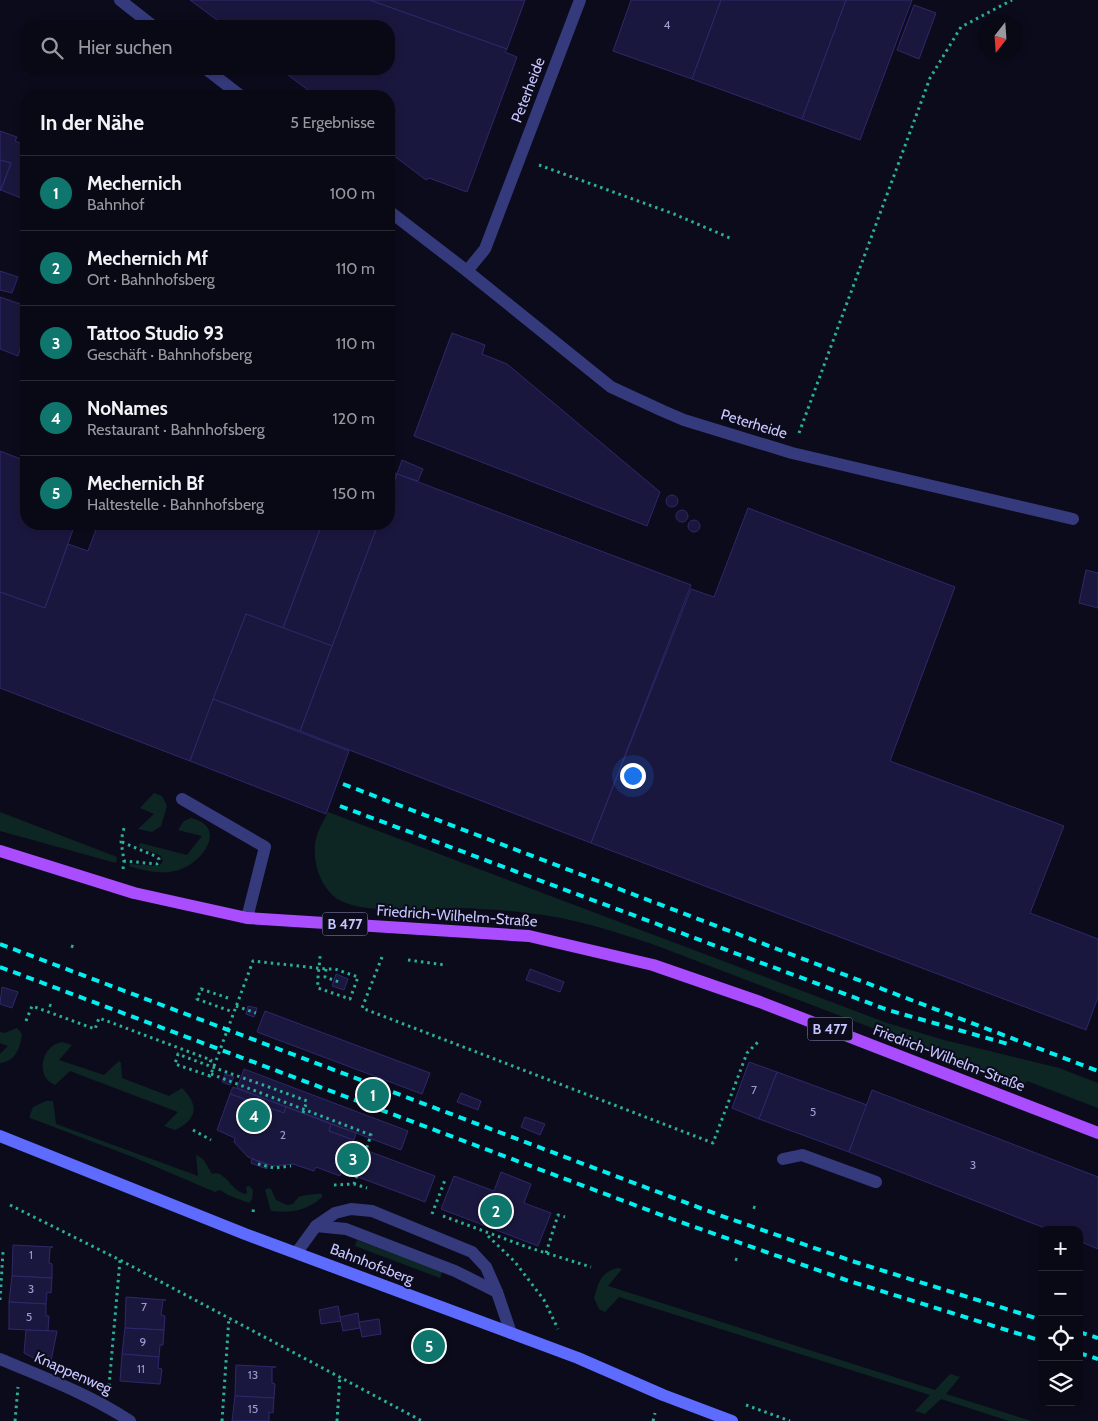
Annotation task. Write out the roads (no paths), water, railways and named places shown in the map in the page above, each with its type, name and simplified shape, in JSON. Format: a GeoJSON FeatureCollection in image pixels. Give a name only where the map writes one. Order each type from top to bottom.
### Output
{"type":"FeatureCollection","features":[{"type":"Feature","properties":{"kind":"main road","name":"Friedrich-Wilhelm-Straße"},"geometry":{"type":"LineString","coordinates":[[0,851],[134,893],[247,918],[529,936],[653,965],[760,1002],[1098,1132]]}},
{"type":"Feature","properties":{"kind":"street"},"geometry":{"type":"LineString","coordinates":[[120,0],[145,20]]}},
{"type":"Feature","properties":{"kind":"street","name":"Peterheide"},"geometry":{"type":"LineString","coordinates":[[467,271],[485,249],[580,0]]}},
{"type":"Feature","properties":{"kind":"street"},"geometry":{"type":"LineString","coordinates":[[214,75],[232,90]]}},
{"type":"Feature","properties":{"kind":"street","name":"Peterheide"},"geometry":{"type":"LineString","coordinates":[[395,215],[611,387],[684,420],[792,453],[1073,519]]}},
{"type":"Feature","properties":{"kind":"street"},"geometry":{"type":"LineString","coordinates":[[182,799],[265,847],[247,918]]}},
{"type":"Feature","properties":{"kind":"street","name":"Bahnhofsberg"},"geometry":{"type":"LineString","coordinates":[[0,1136],[245,1234],[511,1333],[732,1421]]}},
{"type":"Feature","properties":{"kind":"street"},"geometry":{"type":"LineString","coordinates":[[783,1159],[802,1155],[876,1182]]}},
{"type":"Feature","properties":{"kind":"street"},"geometry":{"type":"LineString","coordinates":[[296,1252],[316,1226],[335,1213],[351,1208],[372,1211],[472,1252],[486,1267],[511,1333]]}},
{"type":"Feature","properties":{"kind":"street"},"geometry":{"type":"LineString","coordinates":[[316,1226],[346,1230],[455,1270],[497,1292]]}},
{"type":"Feature","properties":{"kind":"street","name":"Knappenweg"},"geometry":{"type":"LineString","coordinates":[[0,1359],[68,1387],[107,1406],[130,1421]]}},
{"type":"Feature","properties":{"kind":"railway"},"geometry":{"type":"LineString","coordinates":[[343,784],[1098,1071]]}},
{"type":"Feature","properties":{"kind":"railway"},"geometry":{"type":"LineString","coordinates":[[340,806],[888,1010],[1008,1044]]}},
{"type":"Feature","properties":{"kind":"railway"},"geometry":{"type":"LineString","coordinates":[[0,944],[719,1215],[855,1262],[1038,1319]]}},
{"type":"Feature","properties":{"kind":"railway"},"geometry":{"type":"LineString","coordinates":[[0,967],[672,1219],[846,1280],[1038,1340]]}},
{"type":"Feature","properties":{"kind":"railway"},"geometry":{"type":"LineString","coordinates":[[1083,1333],[1098,1338]]}},
{"type":"Feature","properties":{"kind":"railway"},"geometry":{"type":"LineString","coordinates":[[1083,1354],[1098,1359]]}},
{"type":"Feature","properties":{"kind":"place","name":"Mechernich"},"geometry":{"type":"Point","coordinates":[373,1095]}},
{"type":"Feature","properties":{"kind":"place","name":"NoNames"},"geometry":{"type":"Point","coordinates":[254,1116]}},
{"type":"Feature","properties":{"kind":"place","name":"Tattoo Studio 93"},"geometry":{"type":"Point","coordinates":[353,1159]}},
{"type":"Feature","properties":{"kind":"place","name":"Mechernich Mf"},"geometry":{"type":"Point","coordinates":[496,1211]}},
{"type":"Feature","properties":{"kind":"place","name":"Mechernich Bf"},"geometry":{"type":"Point","coordinates":[429,1346]}}]}
